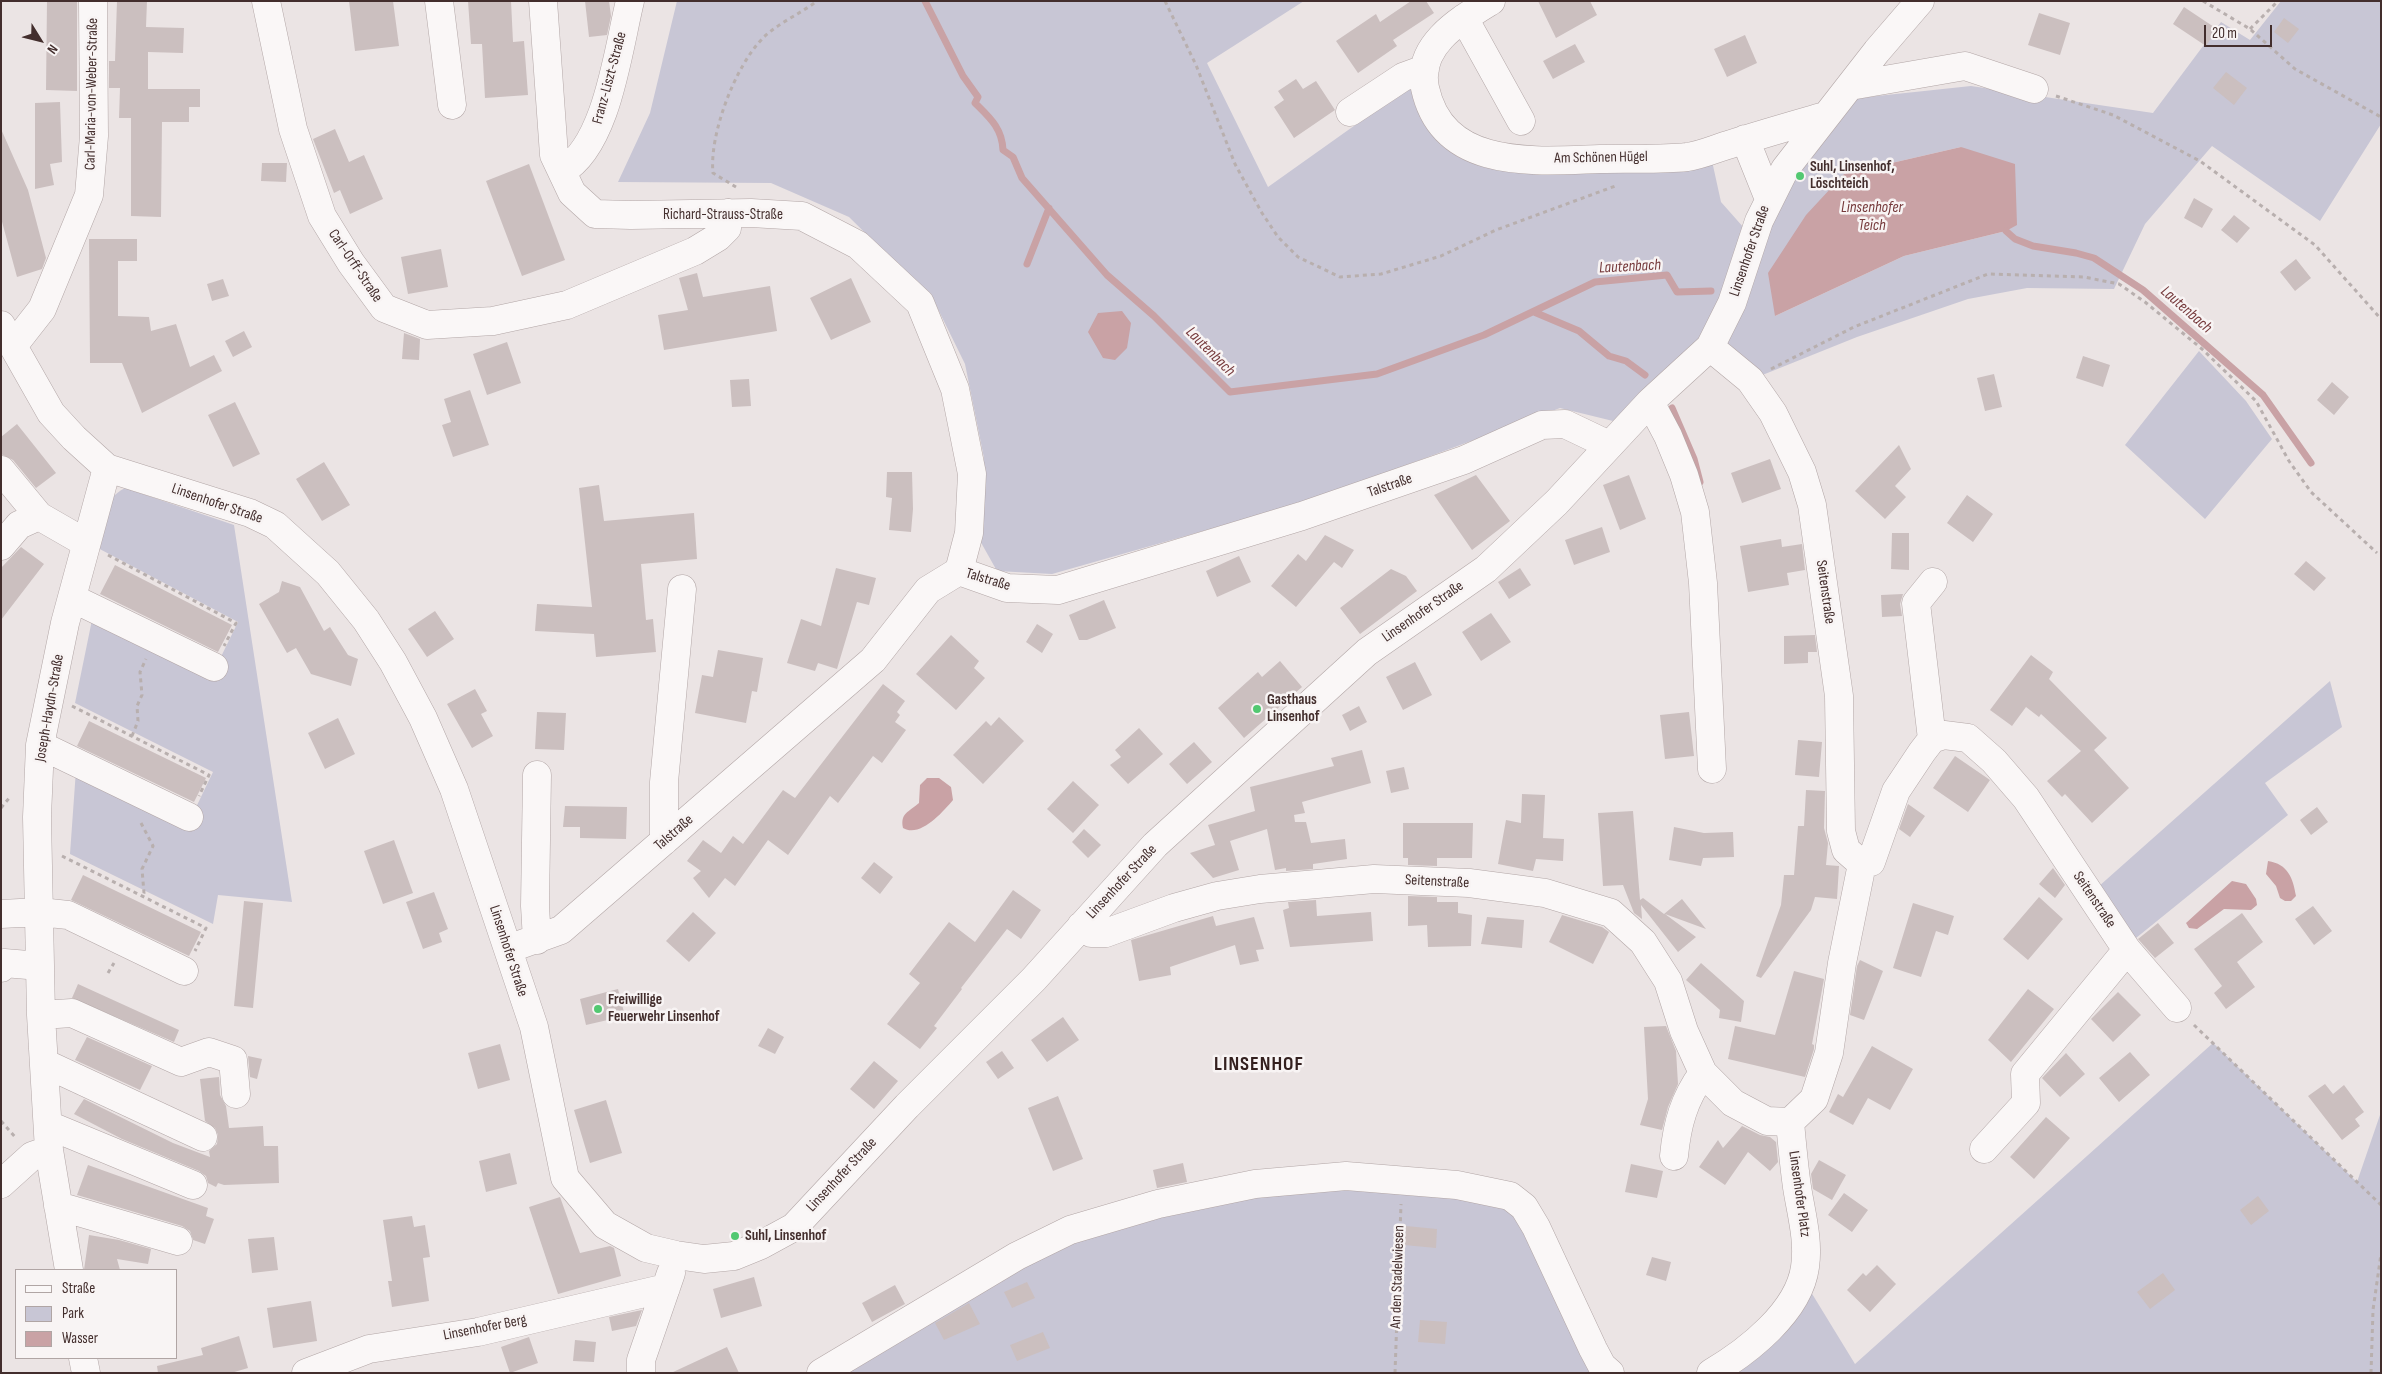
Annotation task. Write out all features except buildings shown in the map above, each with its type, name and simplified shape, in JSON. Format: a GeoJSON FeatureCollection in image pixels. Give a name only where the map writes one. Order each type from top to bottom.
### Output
{"type":"FeatureCollection","features":[{"type":"Feature","properties":{"kind":"street","name":"Carl-Maria-von-Weber-Straße"},"geometry":{"type":"LineString","coordinates":[[7,336],[42,309],[89,194],[94,136],[93,1]]}},
{"type":"Feature","properties":{"kind":"street","name":"Carl-Orff-Straße"},"geometry":{"type":"LineString","coordinates":[[266,1],[293,129],[322,216],[351,263],[384,308],[427,325],[493,321],[566,306],[695,251],[718,237],[737,213]]}},
{"type":"Feature","properties":{"kind":"street"},"geometry":{"type":"LineString","coordinates":[[439,1],[452,105]]}},
{"type":"Feature","properties":{"kind":"street","name":"Richard-Strauss-Straße"},"geometry":{"type":"LineString","coordinates":[[543,1],[554,155],[572,193],[595,214],[630,216],[737,213],[802,216],[858,246],[920,303],[955,390],[972,474],[968,533],[959,571]]}},
{"type":"Feature","properties":{"kind":"street","name":"Franz-Liszt-Straße"},"geometry":{"type":"LineString","coordinates":[[562,171],[572,166],[583,154],[595,134],[604,108],[630,1]]}},
{"type":"Feature","properties":{"kind":"street","name":"Am Schönen Hügel"},"geometry":{"type":"LineString","coordinates":[[1491,1],[1447,31],[1433,47],[1425,69],[1425,88],[1446,132],[1460,143],[1486,154],[1508,159],[1570,160],[1688,157],[1825,116]]}},
{"type":"Feature","properties":{"kind":"street","name":"Linsenhofer Straße"},"geometry":{"type":"LineString","coordinates":[[7,336],[52,413],[74,438],[107,468],[250,513],[275,525],[328,573],[366,620],[393,662],[423,718],[454,789],[534,1028],[565,1178],[605,1225],[646,1248],[704,1259],[734,1256],[761,1245],[794,1227],[907,1106],[1034,979],[1155,845],[1360,658],[1486,569],[1557,502],[1650,402],[1710,347],[1732,303],[1752,237],[1769,199],[1790,161],[1920,1]]}},
{"type":"Feature","properties":{"kind":"street"},"geometry":{"type":"LineString","coordinates":[[1464,18],[1521,120]]}},
{"type":"Feature","properties":{"kind":"street"},"geometry":{"type":"LineString","coordinates":[[1850,86],[1965,66],[2034,89]]}},
{"type":"Feature","properties":{"kind":"street"},"geometry":{"type":"LineString","coordinates":[[1350,112],[1403,77],[1425,69]]}},
{"type":"Feature","properties":{"kind":"street"},"geometry":{"type":"LineString","coordinates":[[1745,139],[1769,199]]}},
{"type":"Feature","properties":{"kind":"street","name":"Seitenstraße"},"geometry":{"type":"LineString","coordinates":[[1710,347],[1750,380],[1787,438],[1802,472],[1812,505],[1839,696],[1841,831],[1846,850],[1862,864]]}},
{"type":"Feature","properties":{"kind":"street"},"geometry":{"type":"LineString","coordinates":[[1650,402],[1675,452],[1695,512],[1703,583],[1712,769]]}},
{"type":"Feature","properties":{"kind":"street","name":"Talstraße"},"geometry":{"type":"LineString","coordinates":[[508,949],[561,930],[873,660],[928,590],[959,571],[1007,588],[1058,590],[1311,513],[1464,460],[1542,425],[1565,424],[1609,445]]}},
{"type":"Feature","properties":{"kind":"street","name":"Joseph-Haydn-Straße"},"geometry":{"type":"LineString","coordinates":[[69,1269],[48,1137],[46,1064],[41,1015],[38,844],[40,745],[72,598],[107,468]]}},
{"type":"Feature","properties":{"kind":"street"},"geometry":{"type":"LineString","coordinates":[[1,470],[39,516],[86,543]]}},
{"type":"Feature","properties":{"kind":"street"},"geometry":{"type":"LineString","coordinates":[[1,546],[19,525],[39,516]]}},
{"type":"Feature","properties":{"kind":"street"},"geometry":{"type":"LineString","coordinates":[[1674,1156],[1678,1123],[1683,1108],[1691,1090],[1703,1073],[1733,1103],[1767,1121],[1790,1122],[1814,1099],[1828,1053],[1842,963],[1862,864],[1871,862],[1896,791],[1932,739],[1916,603],[1934,582]]}},
{"type":"Feature","properties":{"kind":"street"},"geometry":{"type":"LineString","coordinates":[[664,841],[664,782],[682,589]]}},
{"type":"Feature","properties":{"kind":"street"},"geometry":{"type":"LineString","coordinates":[[72,598],[214,667]]}},
{"type":"Feature","properties":{"kind":"street","name":"Seitenstraße"},"geometry":{"type":"LineString","coordinates":[[1932,739],[1944,735],[1968,738],[1994,761],[2026,798],[2127,950],[2177,1008]]}},
{"type":"Feature","properties":{"kind":"street"},"geometry":{"type":"LineString","coordinates":[[40,745],[190,817]]}},
{"type":"Feature","properties":{"kind":"street"},"geometry":{"type":"LineString","coordinates":[[537,774],[535,906],[537,940]]}},
{"type":"Feature","properties":{"kind":"street","name":"Seitenstraße"},"geometry":{"type":"LineString","coordinates":[[1081,926],[1091,933],[1106,933],[1174,908],[1217,896],[1260,889],[1374,879],[1469,883],[1545,893],[1611,913],[1643,942],[1668,981],[1684,1031],[1703,1073]]}},
{"type":"Feature","properties":{"kind":"street"},"geometry":{"type":"LineString","coordinates":[[1,914],[40,912],[68,915],[184,971]]}},
{"type":"Feature","properties":{"kind":"street"},"geometry":{"type":"LineString","coordinates":[[1984,1149],[2026,1104],[2025,1074],[2127,950]]}},
{"type":"Feature","properties":{"kind":"street"},"geometry":{"type":"LineString","coordinates":[[1,968],[4,963],[40,966]]}},
{"type":"Feature","properties":{"kind":"street"},"geometry":{"type":"LineString","coordinates":[[41,1015],[72,1013],[181,1062],[209,1052],[233,1060],[236,1094]]}},
{"type":"Feature","properties":{"kind":"street"},"geometry":{"type":"LineString","coordinates":[[46,1064],[204,1137]]}},
{"type":"Feature","properties":{"kind":"street","name":"Linsenhofer Platz"},"geometry":{"type":"LineString","coordinates":[[1711,1373],[1730,1362],[1767,1332],[1787,1309],[1803,1279],[1806,1266],[1806,1239],[1797,1187],[1790,1122]]}},
{"type":"Feature","properties":{"kind":"street"},"geometry":{"type":"LineString","coordinates":[[1,1184],[32,1156],[48,1137],[193,1185]]}},
{"type":"Feature","properties":{"kind":"street"},"geometry":{"type":"LineString","coordinates":[[821,1373],[1017,1256],[1070,1230],[1158,1204],[1255,1184],[1346,1176],[1457,1185],[1510,1196],[1524,1207],[1536,1227],[1593,1349],[1602,1366],[1610,1373]]}},
{"type":"Feature","properties":{"kind":"street"},"geometry":{"type":"LineString","coordinates":[[58,1206],[178,1242]]}},
{"type":"Feature","properties":{"kind":"street"},"geometry":{"type":"LineString","coordinates":[[641,1373],[641,1360],[676,1255]]}},
{"type":"Feature","properties":{"kind":"street","name":"Linsenhofer Berg"},"geometry":{"type":"LineString","coordinates":[[306,1373],[369,1349],[478,1332],[666,1288]]}},
{"type":"Feature","properties":{"kind":"street"},"geometry":{"type":"LineString","coordinates":[[83,1359],[86,1373]]}},
{"type":"Feature","properties":{"kind":"path"},"geometry":{"type":"LineString","coordinates":[[737,213],[741,190],[714,173],[712,158],[724,107],[748,58],[763,38],[817,1]]}},
{"type":"Feature","properties":{"kind":"path"},"geometry":{"type":"LineString","coordinates":[[1165,1],[1196,65],[1235,164],[1262,213],[1278,237],[1298,257],[1340,278],[1381,274],[1441,256],[1496,230],[1627,182]]}},
{"type":"Feature","properties":{"kind":"path"},"geometry":{"type":"LineString","coordinates":[[2203,1],[2250,29],[2295,69],[2381,117]]}},
{"type":"Feature","properties":{"kind":"path"},"geometry":{"type":"LineString","coordinates":[[2250,29],[2278,1]]}},
{"type":"Feature","properties":{"kind":"path"},"geometry":{"type":"LineString","coordinates":[[2034,89],[2113,115],[2200,161],[2315,245],[2381,319]]}},
{"type":"Feature","properties":{"kind":"path"},"geometry":{"type":"LineString","coordinates":[[1750,380],[1854,327],[1988,274],[2084,277],[2120,284],[2202,349],[2256,400],[2289,461],[2311,492],[2377,553]]}},
{"type":"Feature","properties":{"kind":"path"},"geometry":{"type":"LineString","coordinates":[[86,543],[236,623],[214,667]]}},
{"type":"Feature","properties":{"kind":"path"},"geometry":{"type":"LineString","coordinates":[[132,736],[138,722],[137,706],[142,695],[140,672],[156,639]]}},
{"type":"Feature","properties":{"kind":"path"},"geometry":{"type":"LineString","coordinates":[[50,695],[209,775],[190,817]]}},
{"type":"Feature","properties":{"kind":"path"},"geometry":{"type":"LineString","coordinates":[[142,896],[144,892],[142,869],[153,846],[137,815],[146,796]]}},
{"type":"Feature","properties":{"kind":"path"},"geometry":{"type":"LineString","coordinates":[[1,808],[10,797]]}},
{"type":"Feature","properties":{"kind":"path"},"geometry":{"type":"LineString","coordinates":[[38,844],[206,928],[184,971]]}},
{"type":"Feature","properties":{"kind":"path"},"geometry":{"type":"LineString","coordinates":[[2177,1008],[2381,1205]]}},
{"type":"Feature","properties":{"kind":"path"},"geometry":{"type":"LineString","coordinates":[[1,1122],[17,1137],[12,1142]]}},
{"type":"Feature","properties":{"kind":"path","name":"An den Stadelwiesen"},"geometry":{"type":"LineString","coordinates":[[1395,1373],[1402,1181]]}},
{"type":"Feature","properties":{"kind":"path"},"geometry":{"type":"LineString","coordinates":[[2371,1373],[2373,1310],[2381,1254]]}},
{"type":"Feature","properties":{"kind":"green space"},"geometry":{"type":"Polygon","coordinates":[[[677,1],[1304,1],[1207,63],[1268,187],[1427,74],[1451,127],[1486,146],[1712,161],[1721,202],[1752,237],[1849,99],[1971,86],[2153,113],[2221,22],[2250,40],[2281,1],[2381,1],[2381,124],[2320,221],[2212,146],[2145,224],[2114,289],[2027,288],[1968,299],[1857,337],[1750,380],[1710,347],[1613,421],[1560,408],[1312,500],[1052,574],[997,571],[979,539],[984,458],[965,364],[934,301],[849,217],[771,183],[618,182],[650,113],[677,1]],[[1961,147],[1844,174],[1775,316],[1904,256],[2006,231],[1961,147]]]}},
{"type":"Feature","properties":{"kind":"green space"},"geometry":{"type":"Polygon","coordinates":[[[2199,351],[2246,401],[2272,439],[2205,519],[2125,445],[2199,351]]]}},
{"type":"Feature","properties":{"kind":"green space"},"geometry":{"type":"Polygon","coordinates":[[[125,488],[234,525],[292,902],[218,895],[213,924],[70,854],[76,770],[187,826],[213,772],[75,703],[93,615],[213,673],[238,622],[94,546],[100,520],[107,505],[117,493],[125,488]]]}},
{"type":"Feature","properties":{"kind":"green space"},"geometry":{"type":"Polygon","coordinates":[[[2330,681],[2342,727],[2265,783],[2288,815],[2136,938],[2098,887],[2330,681]]]}},
{"type":"Feature","properties":{"kind":"green space"},"geometry":{"type":"Polygon","coordinates":[[[2213,1043],[2357,1182],[2381,1112],[2381,1373],[1711,1373],[1803,1279],[1855,1364],[2213,1043]]]}},
{"type":"Feature","properties":{"kind":"green space"},"geometry":{"type":"Polygon","coordinates":[[[1255,1184],[1510,1196],[1610,1373],[821,1373],[1017,1256],[1255,1184]]]}},
{"type":"Feature","properties":{"kind":"water","name":"Linsenhofer Teich"},"geometry":{"type":"Polygon","coordinates":[[[1961,147],[2015,164],[2017,225],[2006,231],[1904,256],[1775,316],[1768,273],[1806,215],[1844,174],[1961,147]]]}},
{"type":"Feature","properties":{"kind":"water"},"geometry":{"type":"Polygon","coordinates":[[[1122,311],[1131,323],[1127,348],[1115,360],[1103,358],[1088,332],[1098,313],[1122,311]]]}},
{"type":"Feature","properties":{"kind":"water"},"geometry":{"type":"Polygon","coordinates":[[[927,778],[939,778],[951,787],[953,800],[937,817],[923,827],[916,830],[903,828],[904,816],[919,803],[920,785],[927,778]]]}},
{"type":"Feature","properties":{"kind":"water"},"geometry":{"type":"Polygon","coordinates":[[[2268,861],[2280,865],[2291,878],[2296,896],[2291,901],[2285,901],[2280,898],[2276,886],[2266,874],[2268,861]]]}},
{"type":"Feature","properties":{"kind":"water"},"geometry":{"type":"Polygon","coordinates":[[[2232,881],[2246,884],[2256,899],[2257,905],[2251,910],[2224,909],[2197,929],[2189,928],[2186,923],[2232,881]]]}},
{"type":"Feature","properties":{"kind":"waterway","name":"Lautenbach"},"geometry":{"type":"LineString","coordinates":[[925,1],[963,76],[978,97],[975,103],[998,129],[1003,150],[1013,157],[1022,178],[1107,275],[1154,316],[1230,392],[1377,374],[1484,335],[1595,282],[1667,275],[1677,292],[1711,291]]}},
{"type":"Feature","properties":{"kind":"waterway"},"geometry":{"type":"LineString","coordinates":[[1027,264],[1049,208]]}},
{"type":"Feature","properties":{"kind":"waterway","name":"Lautenbach"},"geometry":{"type":"LineString","coordinates":[[2006,231],[2015,239],[2033,246],[2094,258],[2143,290],[2263,395],[2311,463]]}},
{"type":"Feature","properties":{"kind":"waterway"},"geometry":{"type":"LineString","coordinates":[[1534,312],[1579,331],[1609,356],[1626,361],[1645,375]]}},
{"type":"Feature","properties":{"kind":"waterway"},"geometry":{"type":"LineString","coordinates":[[1672,408],[1694,459],[1700,482]]}},
{"type":"Feature","properties":{"kind":"place","name":"Suhl, Linsenhof, Löschteich"},"geometry":{"type":"Point","coordinates":[1800,176]}},
{"type":"Feature","properties":{"kind":"place","name":"Gasthaus Linsenhof"},"geometry":{"type":"Point","coordinates":[1257,709]}},
{"type":"Feature","properties":{"kind":"place","name":"Freiwillige Feuerwehr Linsenhof"},"geometry":{"type":"Point","coordinates":[598,1009]}},
{"type":"Feature","properties":{"kind":"place","name":"Suhl, Linsenhof"},"geometry":{"type":"Point","coordinates":[735,1236]}},
{"type":"Feature","properties":{"kind":"district","name":"LINSENHOF"},"geometry":{"type":"Point","coordinates":[1259,1065]}}]}
